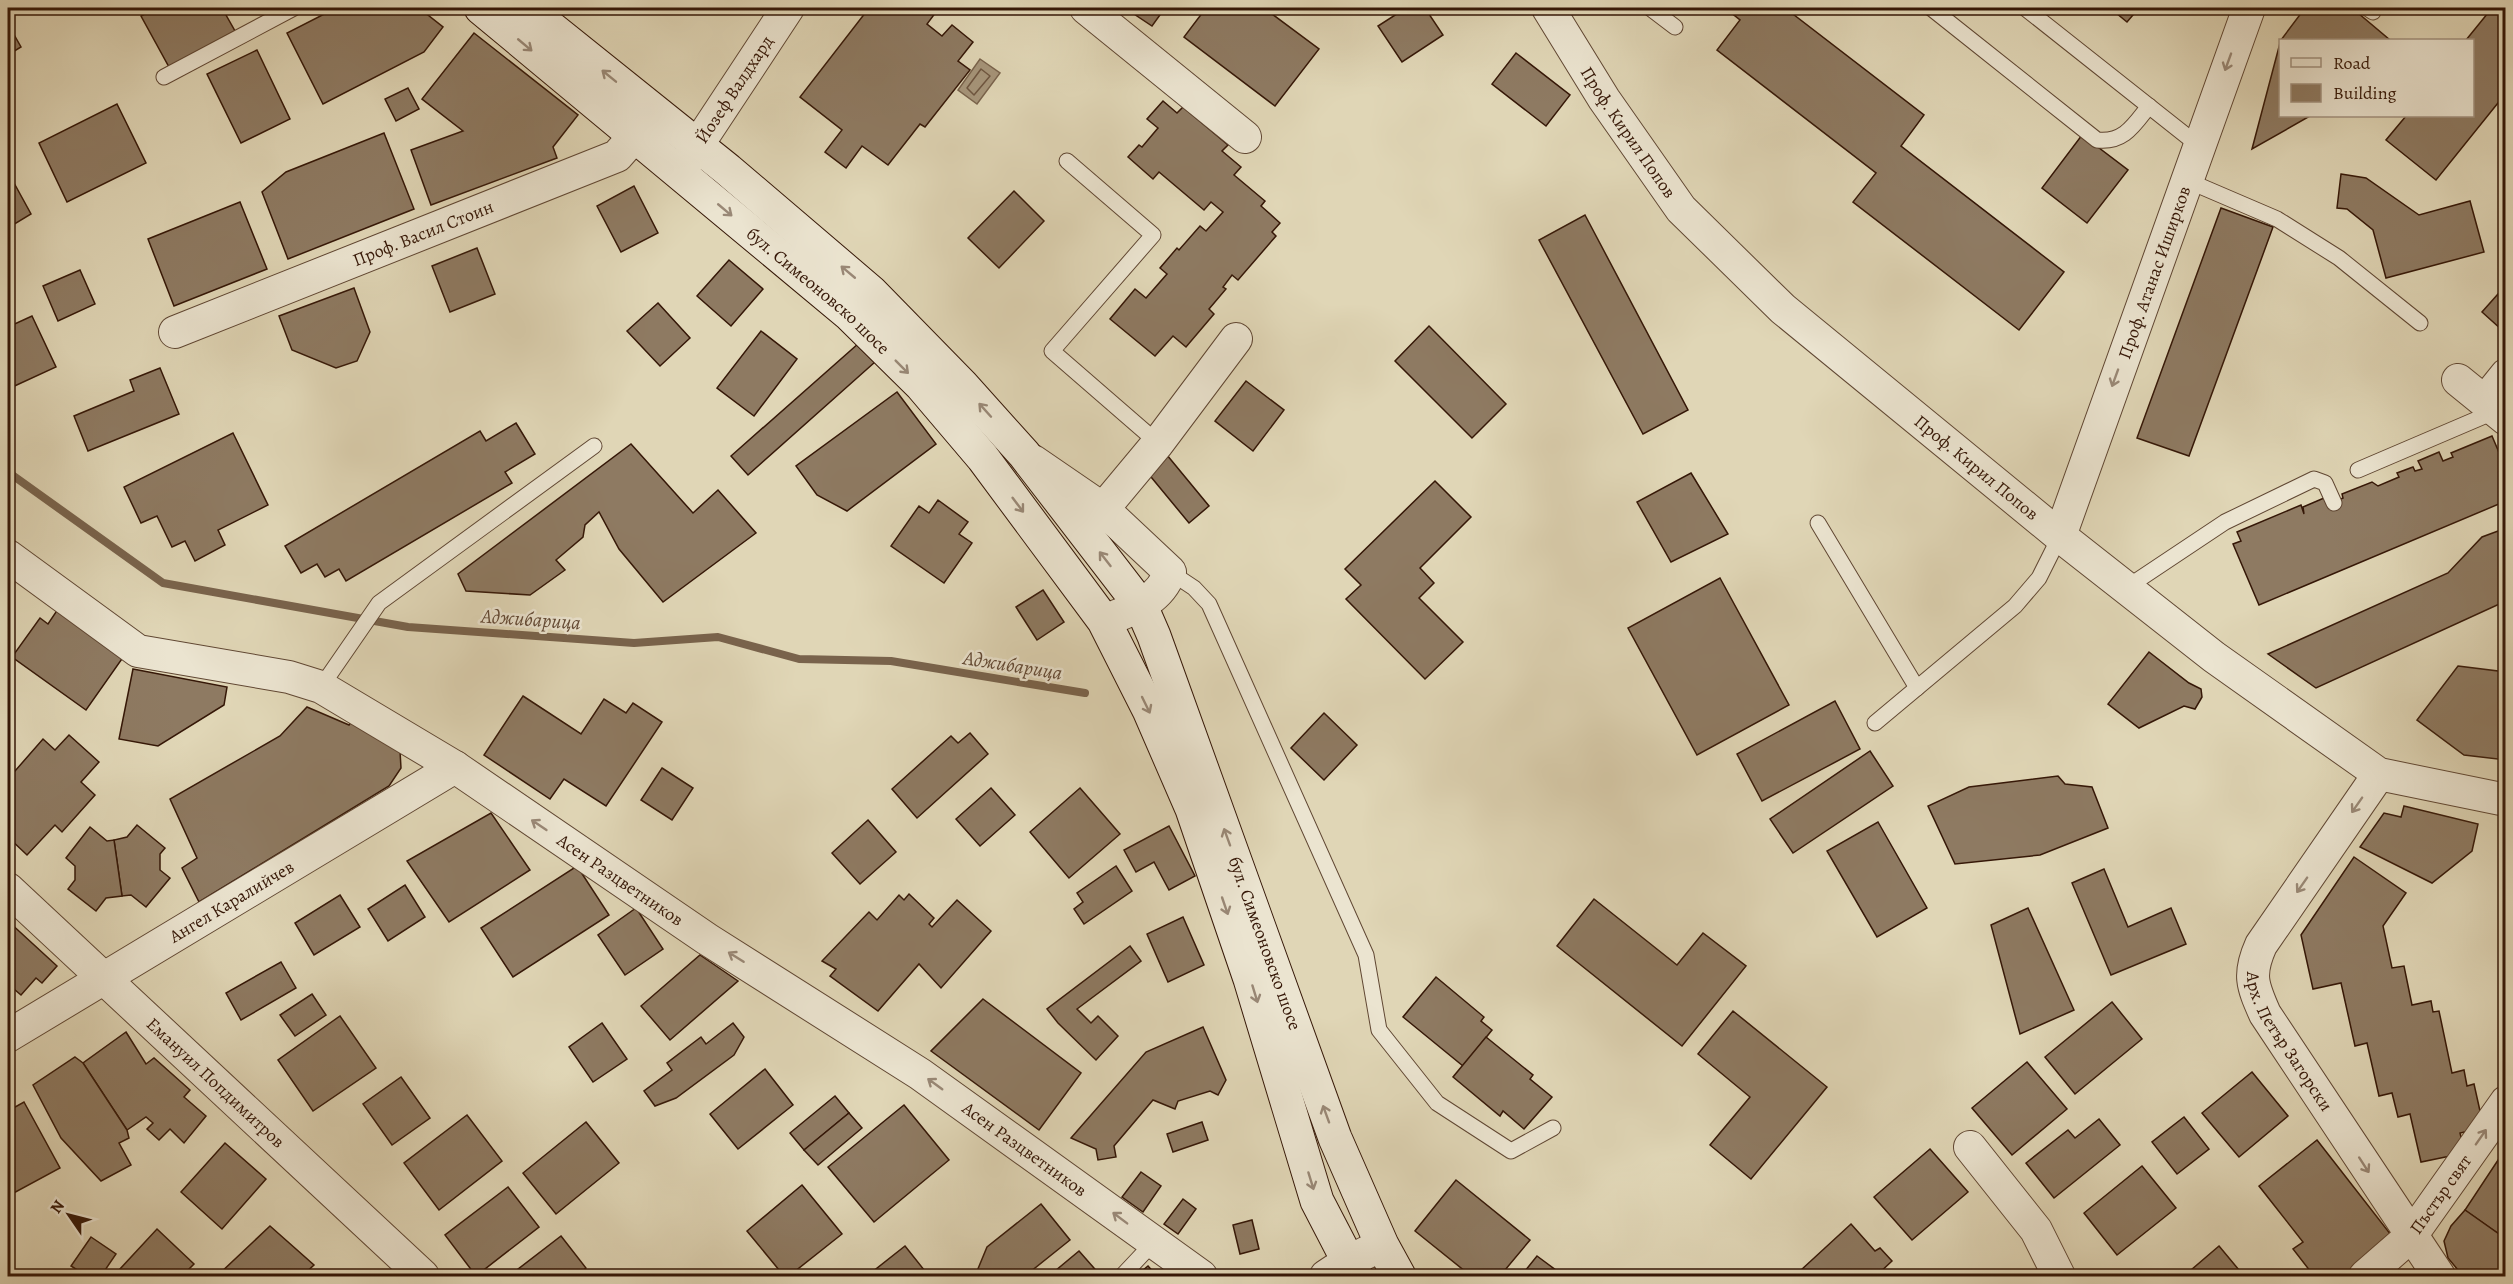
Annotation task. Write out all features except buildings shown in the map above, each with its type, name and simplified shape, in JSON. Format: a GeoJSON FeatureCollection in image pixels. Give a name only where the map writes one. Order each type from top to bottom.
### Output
{"type":"FeatureCollection","features":[{"type":"Feature","properties":{"kind":"main road","name":"бул. Симеоновско шосе"},"geometry":{"type":"LineString","coordinates":[[481,8],[646,124],[698,145],[872,292],[962,385],[1024,454],[1141,606],[1154,636],[1335,1138],[1382,1245],[1399,1276]]}},
{"type":"Feature","properties":{"kind":"main road","name":"бул. Симеоновско шосе"},"geometry":{"type":"LineString","coordinates":[[526,8],[646,124],[680,172],[849,314],[921,385],[983,459],[1104,621],[1149,710],[1192,809],[1250,979],[1317,1201],[1343,1272]]}},
{"type":"Feature","properties":{"kind":"street","name":"Йозеф Валдхард"},"geometry":{"type":"LineString","coordinates":[[680,172],[788,8]]}},
{"type":"Feature","properties":{"kind":"street"},"geometry":{"type":"LineString","coordinates":[[1086,8],[1245,137]]}},
{"type":"Feature","properties":{"kind":"street","name":"Проф. Кирил Попов"},"geometry":{"type":"LineString","coordinates":[[1548,8],[1604,99],[1681,209],[1783,309],[2060,536],[2214,657],[2379,774],[2505,800]]}},
{"type":"Feature","properties":{"kind":"street","name":"Проф. Атанас Иширков"},"geometry":{"type":"LineString","coordinates":[[2060,536],[2198,145],[2249,8]]}},
{"type":"Feature","properties":{"kind":"street","name":"Проф. Васил Стоин"},"geometry":{"type":"LineString","coordinates":[[175,332],[617,156],[646,124]]}},
{"type":"Feature","properties":{"kind":"street"},"geometry":{"type":"LineString","coordinates":[[1103,509],[1158,443],[1236,339]]}},
{"type":"Feature","properties":{"kind":"street"},"geometry":{"type":"LineString","coordinates":[[2458,380],[2495,410],[2505,375]]}},
{"type":"Feature","properties":{"kind":"street","name":"бул. Симеоновско шосе"},"geometry":{"type":"LineString","coordinates":[[1024,454],[1103,509],[1170,572]]}},
{"type":"Feature","properties":{"kind":"street","name":"Асен Разцветников"},"geometry":{"type":"LineString","coordinates":[[8,556],[138,651],[289,677],[321,687],[454,767],[707,939],[921,1074],[1201,1276]]}},
{"type":"Feature","properties":{"kind":"street"},"geometry":{"type":"LineString","coordinates":[[1104,621],[1141,606],[1156,595],[1166,584],[1170,572]]}},
{"type":"Feature","properties":{"kind":"street","name":"Ангел Каралийчев"},"geometry":{"type":"LineString","coordinates":[[8,1036],[454,767]]}},
{"type":"Feature","properties":{"kind":"street","name":"Арх. Петър Загорски"},"geometry":{"type":"LineString","coordinates":[[2379,774],[2261,945],[2252,966],[2254,990],[2265,1014],[2439,1276]]}},
{"type":"Feature","properties":{"kind":"street","name":"Емануил Попдимитров"},"geometry":{"type":"LineString","coordinates":[[8,889],[423,1276]]}},
{"type":"Feature","properties":{"kind":"street","name":"Пъстър свят"},"geometry":{"type":"LineString","coordinates":[[2365,1276],[2411,1236],[2505,1102]]}},
{"type":"Feature","properties":{"kind":"street"},"geometry":{"type":"LineString","coordinates":[[1970,1147],[2036,1230],[2059,1276]]}},
{"type":"Feature","properties":{"kind":"street"},"geometry":{"type":"LineString","coordinates":[[1343,1272],[1382,1245]]}},
{"type":"Feature","properties":{"kind":"lane"},"geometry":{"type":"LineString","coordinates":[[164,76],[294,8]]}},
{"type":"Feature","properties":{"kind":"lane"},"geometry":{"type":"LineString","coordinates":[[1650,8],[1675,27]]}},
{"type":"Feature","properties":{"kind":"lane"},"geometry":{"type":"LineString","coordinates":[[1932,8],[2097,140],[2111,142],[2122,135],[2149,106]]}},
{"type":"Feature","properties":{"kind":"lane"},"geometry":{"type":"LineString","coordinates":[[2025,8],[2198,145]]}},
{"type":"Feature","properties":{"kind":"lane"},"geometry":{"type":"LineString","coordinates":[[1067,161],[1153,235],[1052,351],[1158,443]]}},
{"type":"Feature","properties":{"kind":"lane"},"geometry":{"type":"LineString","coordinates":[[2186,180],[2277,219],[2339,258],[2420,323]]}},
{"type":"Feature","properties":{"kind":"lane"},"geometry":{"type":"LineString","coordinates":[[2358,470],[2495,410]]}},
{"type":"Feature","properties":{"kind":"lane"},"geometry":{"type":"LineString","coordinates":[[321,687],[379,603],[594,446]]}},
{"type":"Feature","properties":{"kind":"lane"},"geometry":{"type":"LineString","coordinates":[[2126,588],[2225,522],[2314,479],[2325,483],[2334,503]]}},
{"type":"Feature","properties":{"kind":"lane"},"geometry":{"type":"LineString","coordinates":[[1818,523],[1917,688]]}},
{"type":"Feature","properties":{"kind":"lane"},"geometry":{"type":"LineString","coordinates":[[1875,723],[2015,606],[2039,578],[2060,536]]}},
{"type":"Feature","properties":{"kind":"lane"},"geometry":{"type":"LineString","coordinates":[[1170,572],[1194,588],[1209,604],[1366,955],[1379,1030],[1437,1103],[1511,1151],[1553,1128]]}},
{"type":"Feature","properties":{"kind":"lane"},"geometry":{"type":"LineString","coordinates":[[1122,1276],[1153,1243]]}},
{"type":"Feature","properties":{"kind":"water"},"geometry":{"type":"Polygon","coordinates":[[[980,59],[1000,73],[977,104],[958,90],[980,59]]]}},
{"type":"Feature","properties":{"kind":"waterway","name":"Аджибарица"},"geometry":{"type":"LineString","coordinates":[[8,472],[163,583],[408,627],[634,643],[718,637],[799,659],[891,661],[1085,693]]}}]}
